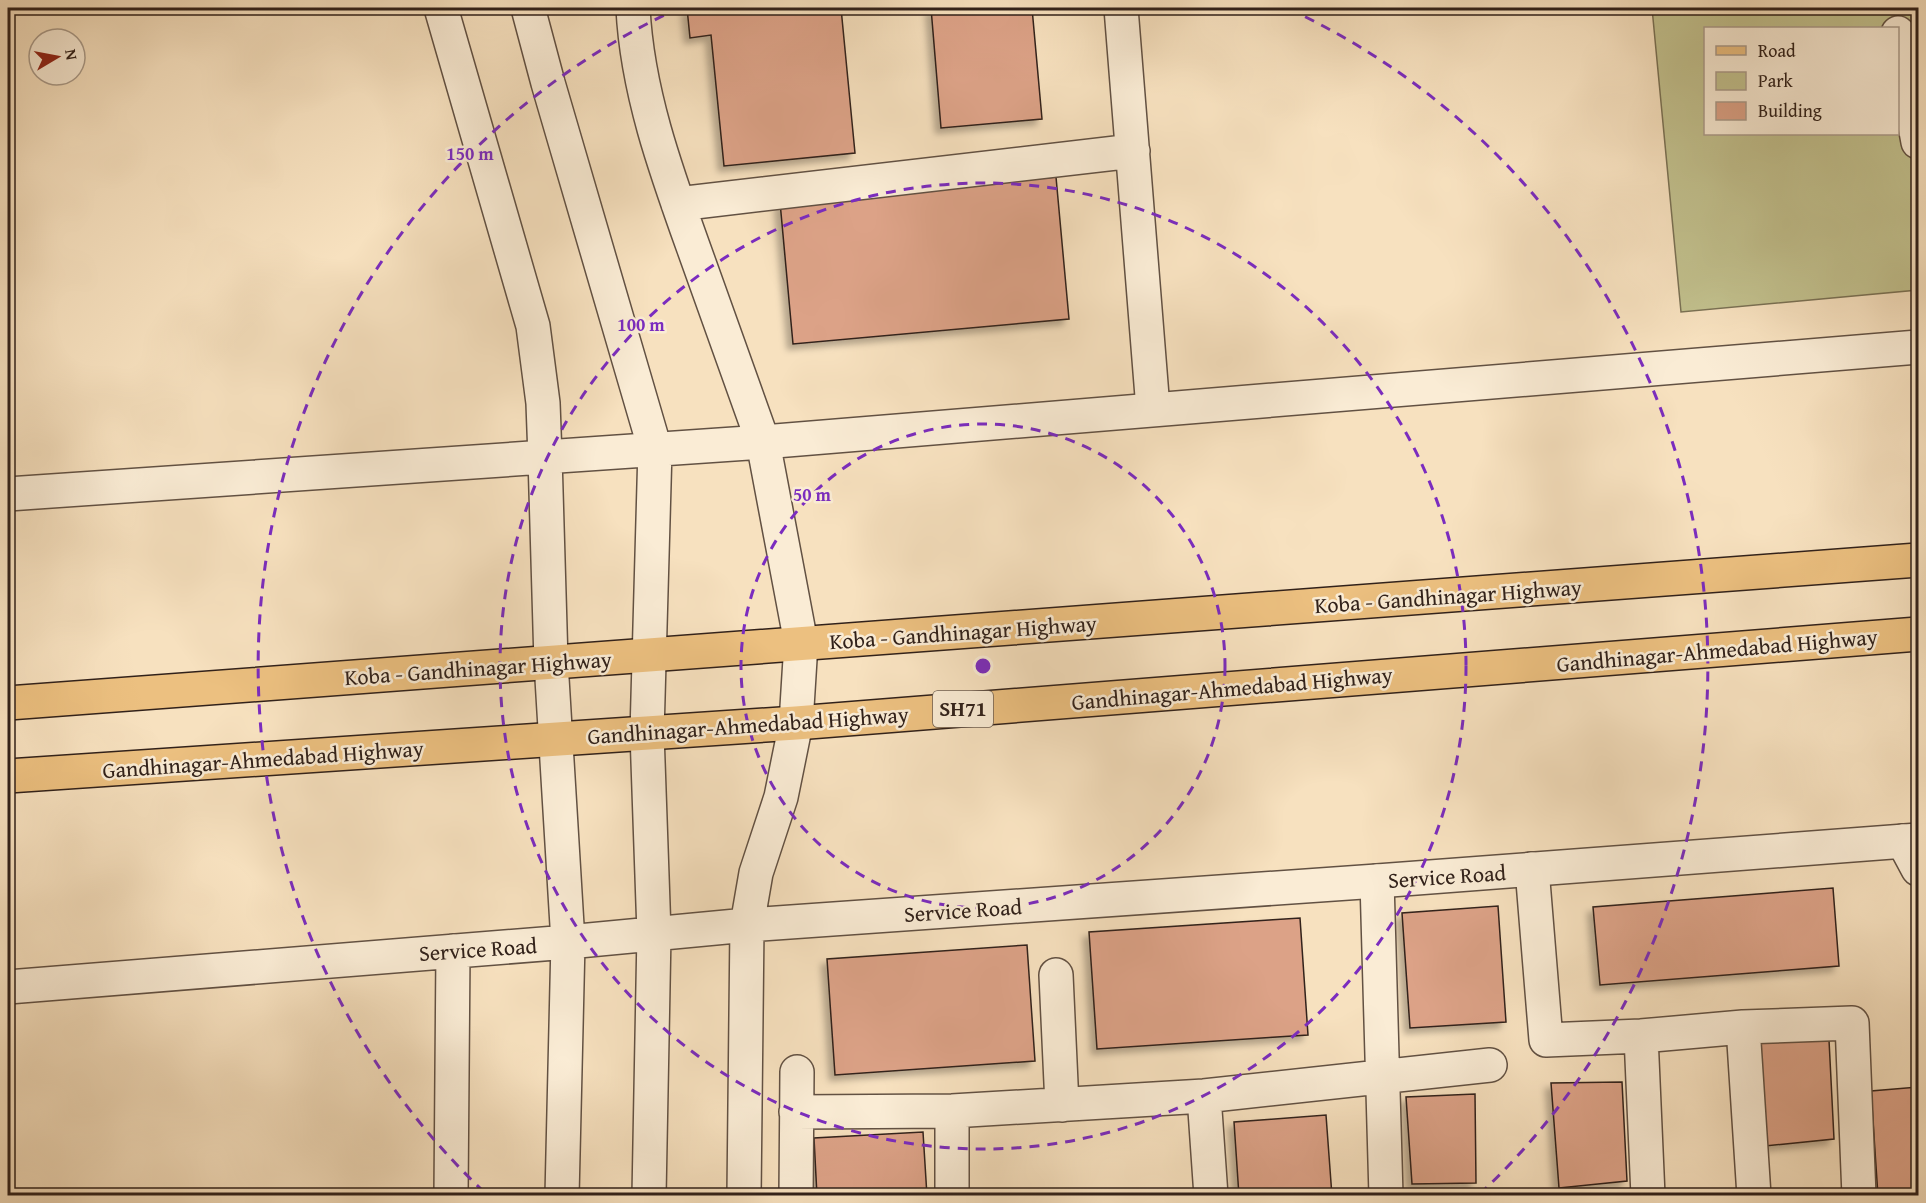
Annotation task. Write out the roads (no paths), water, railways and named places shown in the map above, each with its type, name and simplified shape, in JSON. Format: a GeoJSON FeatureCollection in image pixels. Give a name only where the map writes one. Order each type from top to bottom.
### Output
{"type":"FeatureCollection","features":[{"type":"Feature","properties":{"kind":"main road","name":"Koba - Gandhinagar Highway"},"geometry":{"type":"LineString","coordinates":[[8,703],[1918,560]]}},
{"type":"Feature","properties":{"kind":"main road","name":"Gandhinagar-Ahmedabad Highway"},"geometry":{"type":"LineString","coordinates":[[8,777],[796,723],[1918,634]]}},
{"type":"Feature","properties":{"kind":"street"},"geometry":{"type":"LineString","coordinates":[[441,8],[533,326],[543,403],[551,662],[568,942],[562,1196]]}},
{"type":"Feature","properties":{"kind":"street"},"geometry":{"type":"LineString","coordinates":[[528,8],[551,95],[655,449],[647,733],[654,933],[650,1196]]}},
{"type":"Feature","properties":{"kind":"street"},"geometry":{"type":"LineString","coordinates":[[633,8],[646,98],[661,157],[763,442],[801,643],[796,723],[781,797],[756,873],[747,925],[744,1196]]}},
{"type":"Feature","properties":{"kind":"street"},"geometry":{"type":"LineString","coordinates":[[1121,8],[1153,410]]}},
{"type":"Feature","properties":{"kind":"street"},"geometry":{"type":"LineString","coordinates":[[1893,8],[1896,27]]}},
{"type":"Feature","properties":{"kind":"street"},"geometry":{"type":"LineString","coordinates":[[1899,42],[1918,142]]}},
{"type":"Feature","properties":{"kind":"street"},"geometry":{"type":"LineString","coordinates":[[678,204],[1132,151]]}},
{"type":"Feature","properties":{"kind":"street"},"geometry":{"type":"LineString","coordinates":[[8,494],[763,442],[1918,347]]}},
{"type":"Feature","properties":{"kind":"street"},"geometry":{"type":"LineString","coordinates":[[1911,840],[1918,869]]}},
{"type":"Feature","properties":{"kind":"street","name":"Service Road"},"geometry":{"type":"LineString","coordinates":[[8,987],[568,942],[747,925],[1377,881],[1911,840]]}},
{"type":"Feature","properties":{"kind":"street"},"geometry":{"type":"LineString","coordinates":[[1532,869],[1546,1040],[1641,1036],[1743,1027],[1852,1023],[1859,1196]]}},
{"type":"Feature","properties":{"kind":"street"},"geometry":{"type":"LineString","coordinates":[[1377,881],[1386,1196]]}},
{"type":"Feature","properties":{"kind":"street"},"geometry":{"type":"LineString","coordinates":[[451,1196],[453,951]]}},
{"type":"Feature","properties":{"kind":"street"},"geometry":{"type":"LineString","coordinates":[[1056,975],[1062,1105]]}},
{"type":"Feature","properties":{"kind":"street"},"geometry":{"type":"LineString","coordinates":[[1743,1027],[1754,1196]]}},
{"type":"Feature","properties":{"kind":"street"},"geometry":{"type":"LineString","coordinates":[[1641,1036],[1648,1196]]}},
{"type":"Feature","properties":{"kind":"street"},"geometry":{"type":"LineString","coordinates":[[796,1112],[952,1111],[1203,1096],[1490,1065]]}},
{"type":"Feature","properties":{"kind":"street"},"geometry":{"type":"LineString","coordinates":[[796,1196],[797,1072]]}},
{"type":"Feature","properties":{"kind":"street"},"geometry":{"type":"LineString","coordinates":[[1203,1096],[1211,1196]]}},
{"type":"Feature","properties":{"kind":"street"},"geometry":{"type":"LineString","coordinates":[[952,1111],[952,1196]]}}]}
